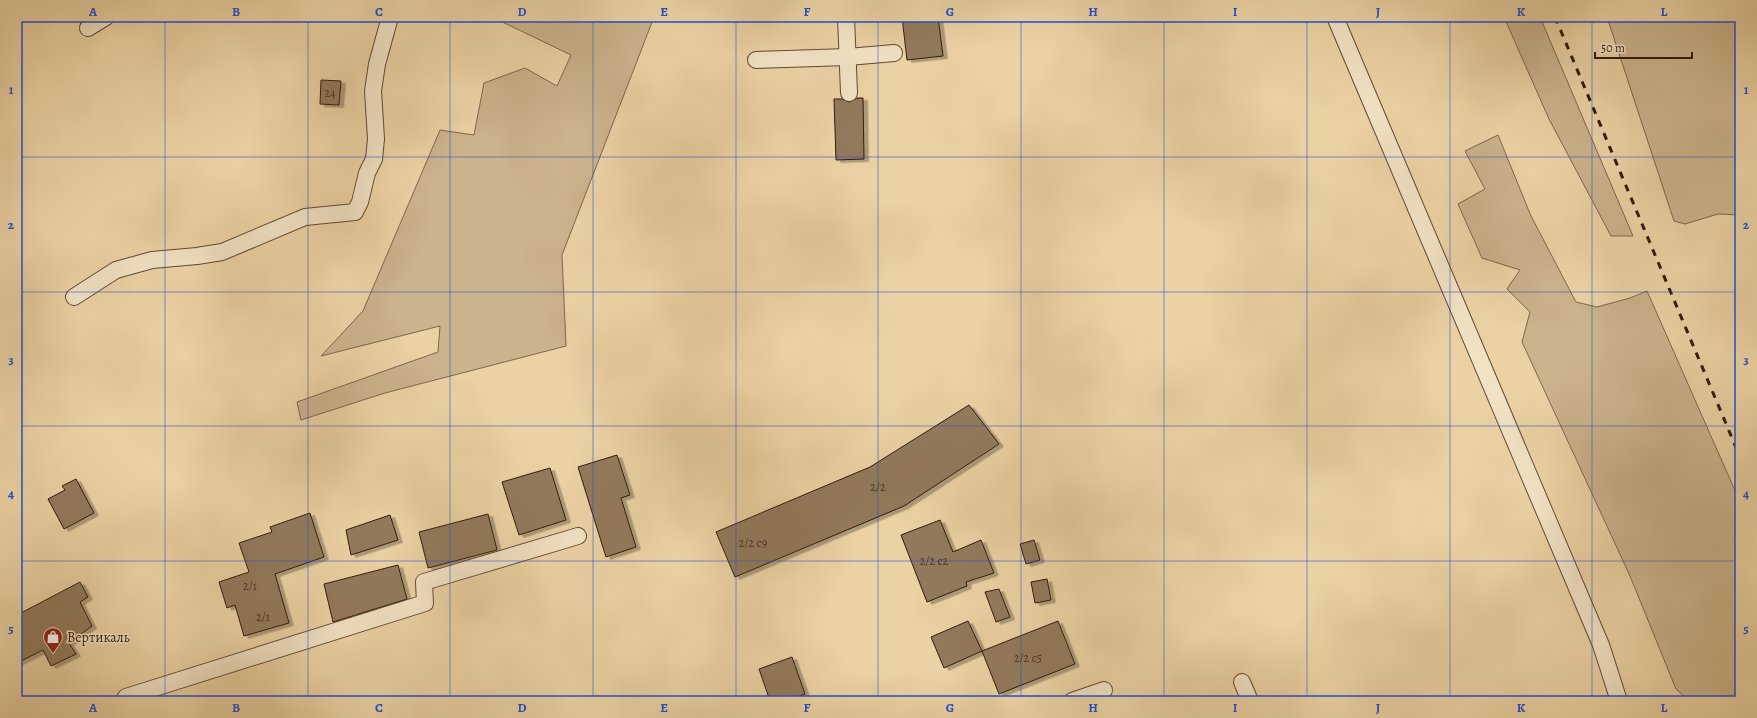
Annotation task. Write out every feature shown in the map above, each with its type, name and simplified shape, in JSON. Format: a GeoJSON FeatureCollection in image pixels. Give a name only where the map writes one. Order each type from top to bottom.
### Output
{"type":"FeatureCollection","features":[{"type":"Feature","properties":{"kind":"street"},"geometry":{"type":"LineString","coordinates":[[88,28],[106,17]]}},
{"type":"Feature","properties":{"kind":"street"},"geometry":{"type":"LineString","coordinates":[[74,297],[116,270],[152,260],[222,252],[305,218],[355,212],[360,202],[367,173],[374,159],[376,139],[373,91],[376,71],[390,17]]}},
{"type":"Feature","properties":{"kind":"street"},"geometry":{"type":"LineString","coordinates":[[846,17],[849,93]]}},
{"type":"Feature","properties":{"kind":"street"},"geometry":{"type":"LineString","coordinates":[[1335,17],[1601,645],[1619,701]]}},
{"type":"Feature","properties":{"kind":"street"},"geometry":{"type":"LineString","coordinates":[[756,60],[848,57],[894,53]]}},
{"type":"Feature","properties":{"kind":"street"},"geometry":{"type":"LineString","coordinates":[[124,701],[126,697],[425,603],[424,582],[578,536]]}},
{"type":"Feature","properties":{"kind":"street"},"geometry":{"type":"LineString","coordinates":[[1242,682],[1250,701]]}},
{"type":"Feature","properties":{"kind":"street"},"geometry":{"type":"LineString","coordinates":[[1072,701],[1104,690]]}},
{"type":"Feature","properties":{"kind":"shaded area"},"geometry":{"type":"Polygon","coordinates":[[[492,17],[654,17],[562,255],[566,346],[385,393],[301,420],[297,402],[438,352],[440,326],[321,356],[363,311],[440,130],[474,135],[484,83],[525,68],[557,86],[571,55],[492,17]]]}},
{"type":"Feature","properties":{"kind":"shaded area"},"geometry":{"type":"Polygon","coordinates":[[[1504,17],[1540,17],[1633,236],[1611,236],[1549,119],[1504,17]]]}},
{"type":"Feature","properties":{"kind":"shaded area"},"geometry":{"type":"Polygon","coordinates":[[[1607,17],[1740,17],[1740,215],[1718,214],[1685,224],[1674,221],[1607,17]]]}},
{"type":"Feature","properties":{"kind":"shaded area"},"geometry":{"type":"Polygon","coordinates":[[[1498,135],[1531,216],[1576,302],[1597,307],[1630,298],[1647,291],[1740,502],[1740,701],[1689,701],[1676,689],[1630,576],[1522,342],[1530,312],[1507,289],[1520,270],[1482,258],[1458,204],[1485,189],[1465,151],[1498,135]]]}},
{"type":"Feature","properties":{"kind":"building"},"geometry":{"type":"Polygon","coordinates":[[[902,17],[938,17],[943,56],[907,60],[902,17]]]}},
{"type":"Feature","properties":{"kind":"building"},"geometry":{"type":"Polygon","coordinates":[[[321,80],[341,81],[339,105],[320,104],[321,80]]]}},
{"type":"Feature","properties":{"kind":"building"},"geometry":{"type":"Polygon","coordinates":[[[857,98],[863,98],[864,159],[836,160],[834,99],[842,99],[849,102],[857,98]]]}},
{"type":"Feature","properties":{"kind":"building"},"geometry":{"type":"Polygon","coordinates":[[[969,405],[999,444],[904,506],[735,577],[716,532],[870,467],[969,405]]]}},
{"type":"Feature","properties":{"kind":"building"},"geometry":{"type":"Polygon","coordinates":[[[617,455],[630,495],[621,498],[636,547],[606,557],[578,467],[617,455]]]}},
{"type":"Feature","properties":{"kind":"building"},"geometry":{"type":"Polygon","coordinates":[[[550,468],[566,520],[519,535],[502,482],[550,468]]]}},
{"type":"Feature","properties":{"kind":"building"},"geometry":{"type":"Polygon","coordinates":[[[76,479],[94,513],[64,529],[48,499],[65,490],[62,486],[76,479]]]}},
{"type":"Feature","properties":{"kind":"building"},"geometry":{"type":"Polygon","coordinates":[[[310,513],[324,557],[275,574],[289,623],[244,636],[235,605],[227,608],[219,582],[249,572],[239,543],[272,532],[270,527],[310,513]]]}},
{"type":"Feature","properties":{"kind":"building"},"geometry":{"type":"Polygon","coordinates":[[[488,514],[497,550],[428,568],[419,532],[488,514]]]}},
{"type":"Feature","properties":{"kind":"building"},"geometry":{"type":"Polygon","coordinates":[[[390,515],[398,540],[351,555],[346,530],[390,515]]]}},
{"type":"Feature","properties":{"kind":"building"},"geometry":{"type":"Polygon","coordinates":[[[940,520],[953,552],[981,540],[994,573],[966,582],[967,586],[927,602],[901,535],[940,520]]]}},
{"type":"Feature","properties":{"kind":"building"},"geometry":{"type":"Polygon","coordinates":[[[1034,540],[1040,560],[1026,564],[1020,544],[1034,540]]]}},
{"type":"Feature","properties":{"kind":"building"},"geometry":{"type":"Polygon","coordinates":[[[398,565],[407,599],[333,622],[324,584],[398,565]]]}},
{"type":"Feature","properties":{"kind":"building"},"geometry":{"type":"Polygon","coordinates":[[[1047,579],[1051,600],[1035,603],[1031,582],[1047,579]]]}},
{"type":"Feature","properties":{"kind":"building"},"geometry":{"type":"Polygon","coordinates":[[[80,582],[88,597],[80,602],[92,626],[69,643],[76,654],[51,666],[43,650],[17,663],[17,615],[80,582]]]}},
{"type":"Feature","properties":{"kind":"building"},"geometry":{"type":"Polygon","coordinates":[[[999,589],[1010,617],[996,622],[985,592],[999,589]]]}},
{"type":"Feature","properties":{"kind":"building"},"geometry":{"type":"Polygon","coordinates":[[[968,621],[982,651],[944,668],[931,637],[968,621]]]}},
{"type":"Feature","properties":{"kind":"building"},"geometry":{"type":"Polygon","coordinates":[[[1058,621],[1075,664],[999,694],[982,651],[1058,621]]]}},
{"type":"Feature","properties":{"kind":"building"},"geometry":{"type":"Polygon","coordinates":[[[792,657],[805,694],[785,701],[770,701],[759,669],[792,657]]]}},
{"type":"Feature","properties":{"kind":"railway"},"geometry":{"type":"LineString","coordinates":[[1555,17],[1740,457]]}},
{"type":"Feature","properties":{"kind":"place","name":"Вертикаль"},"geometry":{"type":"Point","coordinates":[53,654]}}]}
